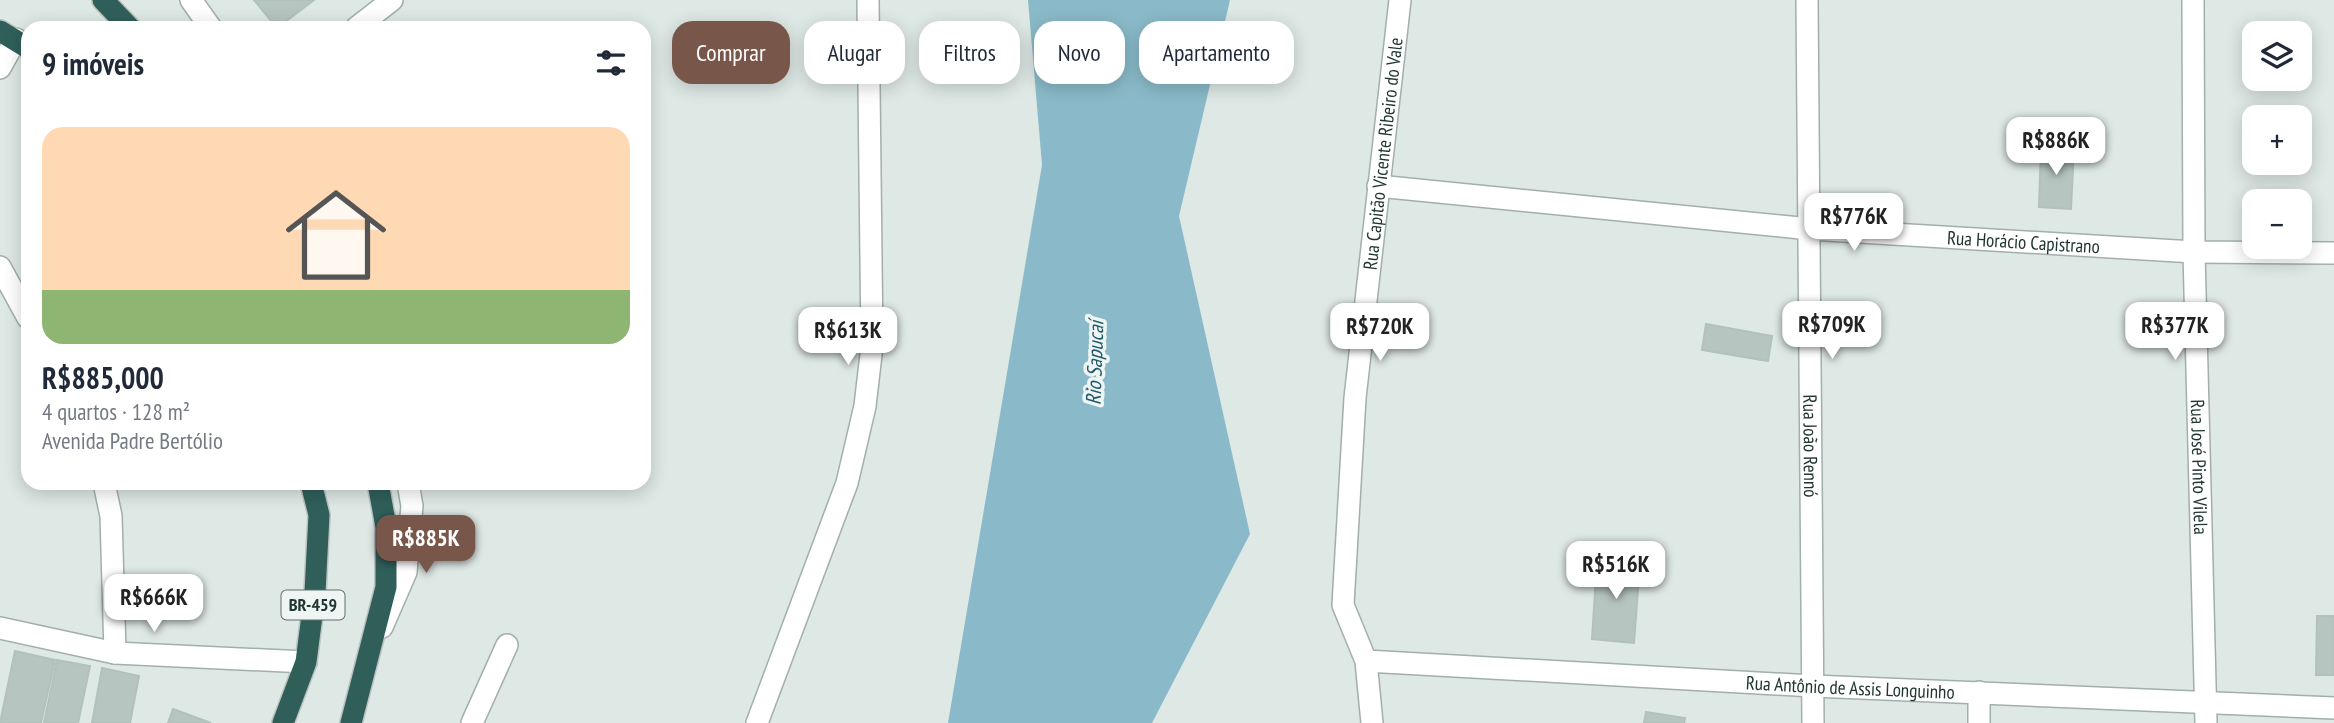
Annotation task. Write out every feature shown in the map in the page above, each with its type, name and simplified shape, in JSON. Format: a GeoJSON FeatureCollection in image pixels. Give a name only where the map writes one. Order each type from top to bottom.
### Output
{"type":"FeatureCollection","features":[{"type":"Feature","properties":{"kind":"highway"},"geometry":{"type":"LineString","coordinates":[[103,0],[123,21]]}},
{"type":"Feature","properties":{"kind":"highway","name":"BR-459"},"geometry":{"type":"LineString","coordinates":[[283,723],[306,662],[315,592],[318,514],[313,490]]}},
{"type":"Feature","properties":{"kind":"highway"},"geometry":{"type":"LineString","coordinates":[[351,723],[386,587],[386,527],[379,490]]}},
{"type":"Feature","properties":{"kind":"street"},"geometry":{"type":"LineString","coordinates":[[191,0],[206,21]]}},
{"type":"Feature","properties":{"kind":"street"},"geometry":{"type":"LineString","coordinates":[[365,21],[392,0]]}},
{"type":"Feature","properties":{"kind":"street"},"geometry":{"type":"LineString","coordinates":[[757,723],[847,483],[865,406],[872,346],[868,0]]}},
{"type":"Feature","properties":{"kind":"street","name":"Rua Capitão Vicente Ribeiro do Vale"},"geometry":{"type":"LineString","coordinates":[[1372,723],[1366,661],[1343,605],[1355,398],[1400,0]]}},
{"type":"Feature","properties":{"kind":"street","name":"Rua João Rennó"},"geometry":{"type":"LineString","coordinates":[[1807,0],[1813,723]]}},
{"type":"Feature","properties":{"kind":"street","name":"Rua José Pinto Vilela"},"geometry":{"type":"LineString","coordinates":[[2193,0],[2194,252],[2205,713]]}},
{"type":"Feature","properties":{"kind":"street"},"geometry":{"type":"LineString","coordinates":[[0,68],[15,40]]}},
{"type":"Feature","properties":{"kind":"street","name":"Rua Horácio Capistrano"},"geometry":{"type":"LineString","coordinates":[[1378,186],[1810,229],[2194,252],[2334,253]]}},
{"type":"Feature","properties":{"kind":"street"},"geometry":{"type":"LineString","coordinates":[[0,267],[21,305]]}},
{"type":"Feature","properties":{"kind":"street"},"geometry":{"type":"LineString","coordinates":[[105,490],[111,516],[115,653]]}},
{"type":"Feature","properties":{"kind":"street"},"geometry":{"type":"LineString","coordinates":[[370,654],[405,572],[412,506],[409,490]]}},
{"type":"Feature","properties":{"kind":"street"},"geometry":{"type":"LineString","coordinates":[[0,628],[115,653],[306,662]]}},
{"type":"Feature","properties":{"kind":"street"},"geometry":{"type":"LineString","coordinates":[[472,723],[507,645]]}},
{"type":"Feature","properties":{"kind":"street","name":"Rua Antônio de Assis Longuinho"},"geometry":{"type":"LineString","coordinates":[[1366,661],[1813,686],[1979,692],[2205,713],[2334,708]]}},
{"type":"Feature","properties":{"kind":"street"},"geometry":{"type":"LineString","coordinates":[[1979,692],[1979,723]]}},
{"type":"Feature","properties":{"kind":"water","name":"Rio Sapucaí"},"geometry":{"type":"Polygon","coordinates":[[[1028,0],[1230,0],[1225,21],[1139,21],[1139,84],[1210,84],[1179,216],[1250,534],[1152,723],[948,723],[1042,165],[1035,84],[1125,84],[1125,21],[1034,21],[1034,71],[1028,0]]]}},
{"type":"Feature","properties":{"kind":"building"},"geometry":{"type":"Polygon","coordinates":[[[254,0],[314,0],[286,21],[271,21],[254,0]]]}},
{"type":"Feature","properties":{"kind":"building"},"geometry":{"type":"Polygon","coordinates":[[[2041,146],[2074,148],[2071,209],[2039,207],[2041,146]]]}},
{"type":"Feature","properties":{"kind":"building"},"geometry":{"type":"Polygon","coordinates":[[[1706,324],[1772,336],[1768,361],[1702,350],[1706,324]]]}},
{"type":"Feature","properties":{"kind":"building"},"geometry":{"type":"Polygon","coordinates":[[[1597,560],[1640,563],[1634,643],[1592,639],[1597,560]]]}},
{"type":"Feature","properties":{"kind":"building"},"geometry":{"type":"Polygon","coordinates":[[[2317,616],[2334,616],[2334,675],[2316,675],[2317,616]]]}},
{"type":"Feature","properties":{"kind":"building"},"geometry":{"type":"Polygon","coordinates":[[[15,651],[55,660],[41,723],[0,723],[15,651]]]}},
{"type":"Feature","properties":{"kind":"building"},"geometry":{"type":"Polygon","coordinates":[[[57,660],[90,666],[78,723],[44,723],[57,660]]]}},
{"type":"Feature","properties":{"kind":"building"},"geometry":{"type":"Polygon","coordinates":[[[102,668],[139,676],[130,723],[92,723],[102,668]]]}},
{"type":"Feature","properties":{"kind":"building"},"geometry":{"type":"Polygon","coordinates":[[[173,709],[211,723],[168,723],[173,709]]]}},
{"type":"Feature","properties":{"kind":"building"},"geometry":{"type":"Polygon","coordinates":[[[1646,712],[1685,718],[1684,723],[1644,723],[1646,712]]]}}]}
